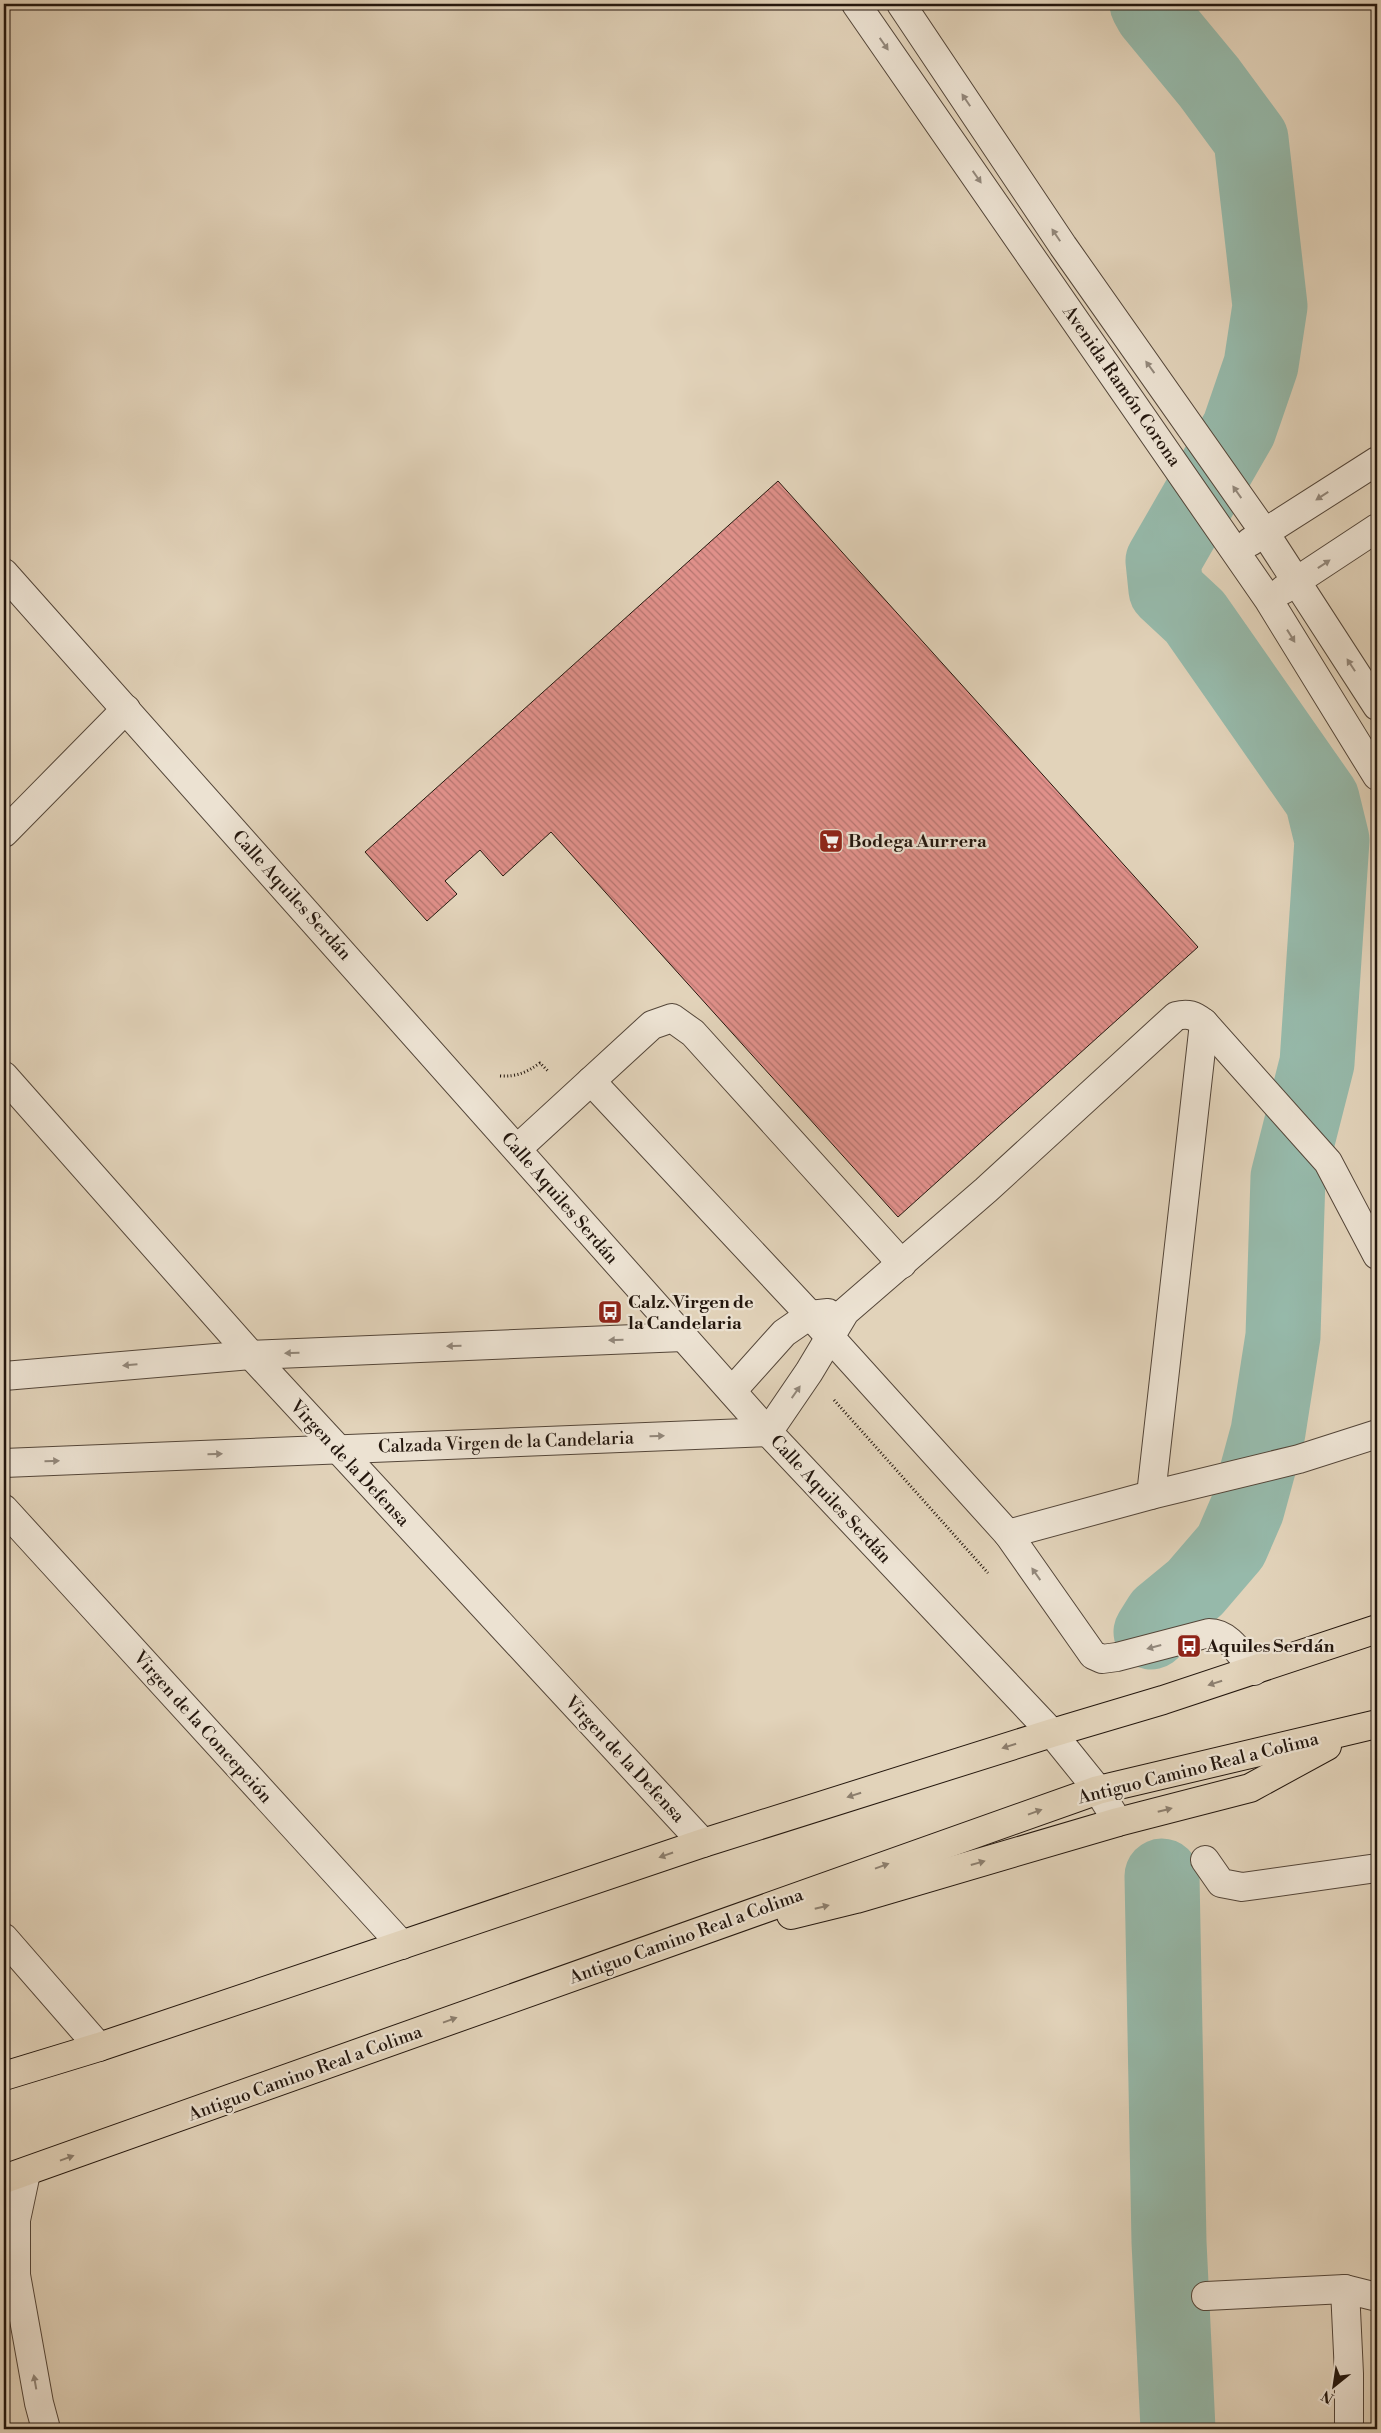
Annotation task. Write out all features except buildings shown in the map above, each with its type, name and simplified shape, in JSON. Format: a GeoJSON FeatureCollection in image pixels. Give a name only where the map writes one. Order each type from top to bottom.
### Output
{"type":"FeatureCollection","features":[{"type":"Feature","properties":{"kind":"main road"},"geometry":{"type":"LineString","coordinates":[[4,2076],[99,2047],[703,1843],[1163,1700],[1377,1629]]}},
{"type":"Feature","properties":{"kind":"main road"},"geometry":{"type":"LineString","coordinates":[[622,1958],[856,1899],[1118,1822],[1250,1788],[1366,1728]]}},
{"type":"Feature","properties":{"kind":"main road","name":"Antiguo Camino Real a Colima"},"geometry":{"type":"LineString","coordinates":[[15,2176],[622,1958],[1098,1790],[1366,1728]]}},
{"type":"Feature","properties":{"kind":"street","name":"Avenida Ramón Corona"},"geometry":{"type":"LineString","coordinates":[[856,4],[1236,551],[1268,599],[1377,776]]}},
{"type":"Feature","properties":{"kind":"street","name":"Avenida Ramón Corona"},"geometry":{"type":"LineString","coordinates":[[901,4],[1064,246],[1265,533],[1377,706]]}},
{"type":"Feature","properties":{"kind":"street"},"geometry":{"type":"LineString","coordinates":[[1236,551],[1377,461]]}},
{"type":"Feature","properties":{"kind":"street"},"geometry":{"type":"LineString","coordinates":[[1268,599],[1297,582],[1377,528]]}},
{"type":"Feature","properties":{"kind":"street","name":"Calle Aquiles Serdán"},"geometry":{"type":"LineString","coordinates":[[4,572],[768,1432],[1052,1733],[1098,1790],[1118,1822]]}},
{"type":"Feature","properties":{"kind":"street"},"geometry":{"type":"LineString","coordinates":[[4,833],[126,709]]}},
{"type":"Feature","properties":{"kind":"street"},"geometry":{"type":"LineString","coordinates":[[768,1432],[845,1312],[902,1264],[1176,1016],[1194,1015],[1204,1023],[1328,1162],[1377,1255]]}},
{"type":"Feature","properties":{"kind":"street"},"geometry":{"type":"LineString","coordinates":[[517,1148],[652,1025],[672,1018],[693,1033],[902,1264]]}},
{"type":"Feature","properties":{"kind":"street"},"geometry":{"type":"LineString","coordinates":[[1151,1495],[1204,1023]]}},
{"type":"Feature","properties":{"kind":"street","name":"Virgen de la Defensa"},"geometry":{"type":"LineString","coordinates":[[4,1076],[250,1355],[703,1843]]}},
{"type":"Feature","properties":{"kind":"street"},"geometry":{"type":"LineString","coordinates":[[591,1081],[810,1315],[1008,1534],[1096,1658],[1117,1657],[1209,1633],[1219,1633],[1226,1637],[1254,1671]]}},
{"type":"Feature","properties":{"kind":"street"},"geometry":{"type":"LineString","coordinates":[[732,1391],[784,1333],[810,1315],[845,1312]]}},
{"type":"Feature","properties":{"kind":"street"},"geometry":{"type":"LineString","coordinates":[[4,1376],[250,1355],[683,1337]]}},
{"type":"Feature","properties":{"kind":"street","name":"Calzada Virgen de la Candelaria"},"geometry":{"type":"LineString","coordinates":[[4,1463],[768,1432]]}},
{"type":"Feature","properties":{"kind":"street"},"geometry":{"type":"LineString","coordinates":[[1008,1534],[1151,1495],[1298,1459],[1377,1434]]}},
{"type":"Feature","properties":{"kind":"street","name":"Virgen de la Concepción"},"geometry":{"type":"LineString","coordinates":[[4,1509],[402,1945]]}},
{"type":"Feature","properties":{"kind":"street"},"geometry":{"type":"LineString","coordinates":[[1205,1860],[1220,1883],[1242,1887],[1377,1868]]}},
{"type":"Feature","properties":{"kind":"street"},"geometry":{"type":"LineString","coordinates":[[4,1938],[99,2047]]}},
{"type":"Feature","properties":{"kind":"street"},"geometry":{"type":"LineString","coordinates":[[15,2176],[16,2275],[39,2403],[46,2429]]}},
{"type":"Feature","properties":{"kind":"street"},"geometry":{"type":"LineString","coordinates":[[1345,2289],[1349,2374],[1349,2429]]}},
{"type":"Feature","properties":{"kind":"street"},"geometry":{"type":"LineString","coordinates":[[1206,2296],[1345,2289],[1377,2297]]}},
{"type":"Feature","properties":{"kind":"waterway"},"geometry":{"type":"LineString","coordinates":[[1147,4],[1152,13],[1209,82],[1251,139],[1270,306],[1261,365],[1239,429],[1163,561],[1166,590],[1195,617],[1322,799],[1332,840],[1317,1063],[1288,1177],[1283,1336],[1268,1432],[1247,1509],[1231,1546],[1195,1588],[1161,1616],[1151,1632]]}},
{"type":"Feature","properties":{"kind":"waterway"},"geometry":{"type":"LineString","coordinates":[[1162,1876],[1169,2242],[1178,2429]]}},
{"type":"Feature","properties":{"kind":"place","name":"Bodega Aurrera"},"geometry":{"type":"Point","coordinates":[831,841]}},
{"type":"Feature","properties":{"kind":"place","name":"Calz. Virgen de la Candelaria"},"geometry":{"type":"Point","coordinates":[610,1312]}},
{"type":"Feature","properties":{"kind":"place","name":"Aquiles Serdán"},"geometry":{"type":"Point","coordinates":[1189,1646]}}]}
